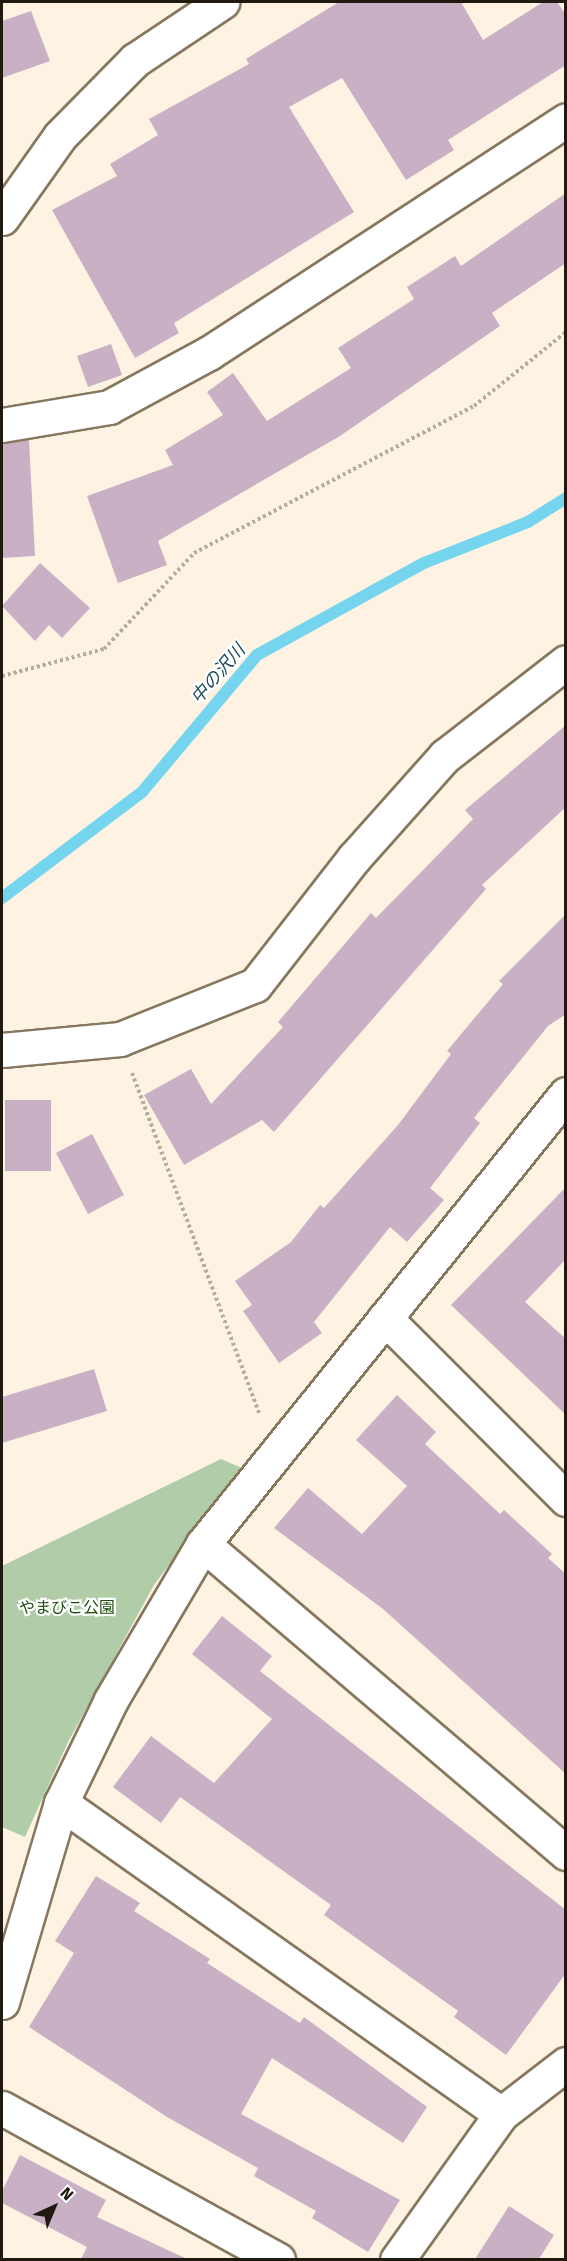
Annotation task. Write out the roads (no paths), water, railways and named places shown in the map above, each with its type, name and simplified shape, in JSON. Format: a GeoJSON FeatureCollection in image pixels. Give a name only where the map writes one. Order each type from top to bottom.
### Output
{"type":"FeatureCollection","features":[{"type":"Feature","properties":{"kind":"street"},"geometry":{"type":"LineString","coordinates":[[3,211],[60,136],[135,60],[217,3]]}},
{"type":"Feature","properties":{"kind":"street"},"geometry":{"type":"LineString","coordinates":[[2,425],[109,407],[209,352],[566,120]]}},
{"type":"Feature","properties":{"kind":"street"},"geometry":{"type":"LineString","coordinates":[[2,1050],[120,1039],[255,985],[354,858],[446,756],[566,662]]}},
{"type":"Feature","properties":{"kind":"street"},"geometry":{"type":"LineString","coordinates":[[2,2002],[61,1803],[111,1700],[203,1544],[566,1094]]}},
{"type":"Feature","properties":{"kind":"street"},"geometry":{"type":"LineString","coordinates":[[385,1318],[566,1499]]}},
{"type":"Feature","properties":{"kind":"street"},"geometry":{"type":"LineString","coordinates":[[203,1544],[566,1853]]}},
{"type":"Feature","properties":{"kind":"street"},"geometry":{"type":"LineString","coordinates":[[61,1803],[501,2114]]}},
{"type":"Feature","properties":{"kind":"street"},"geometry":{"type":"LineString","coordinates":[[398,2259],[501,2114],[566,2064]]}},
{"type":"Feature","properties":{"kind":"street"},"geometry":{"type":"LineString","coordinates":[[2,2108],[278,2259]]}},
{"type":"Feature","properties":{"kind":"waterway","name":"中の沢川"},"geometry":{"type":"LineString","coordinates":[[2,898],[142,792],[257,655],[424,563],[528,522],[566,498]]}},
{"type":"Feature","properties":{"kind":"park label","name":"やまびこ公園"},"geometry":{"type":"Point","coordinates":[67,1608]}}]}
